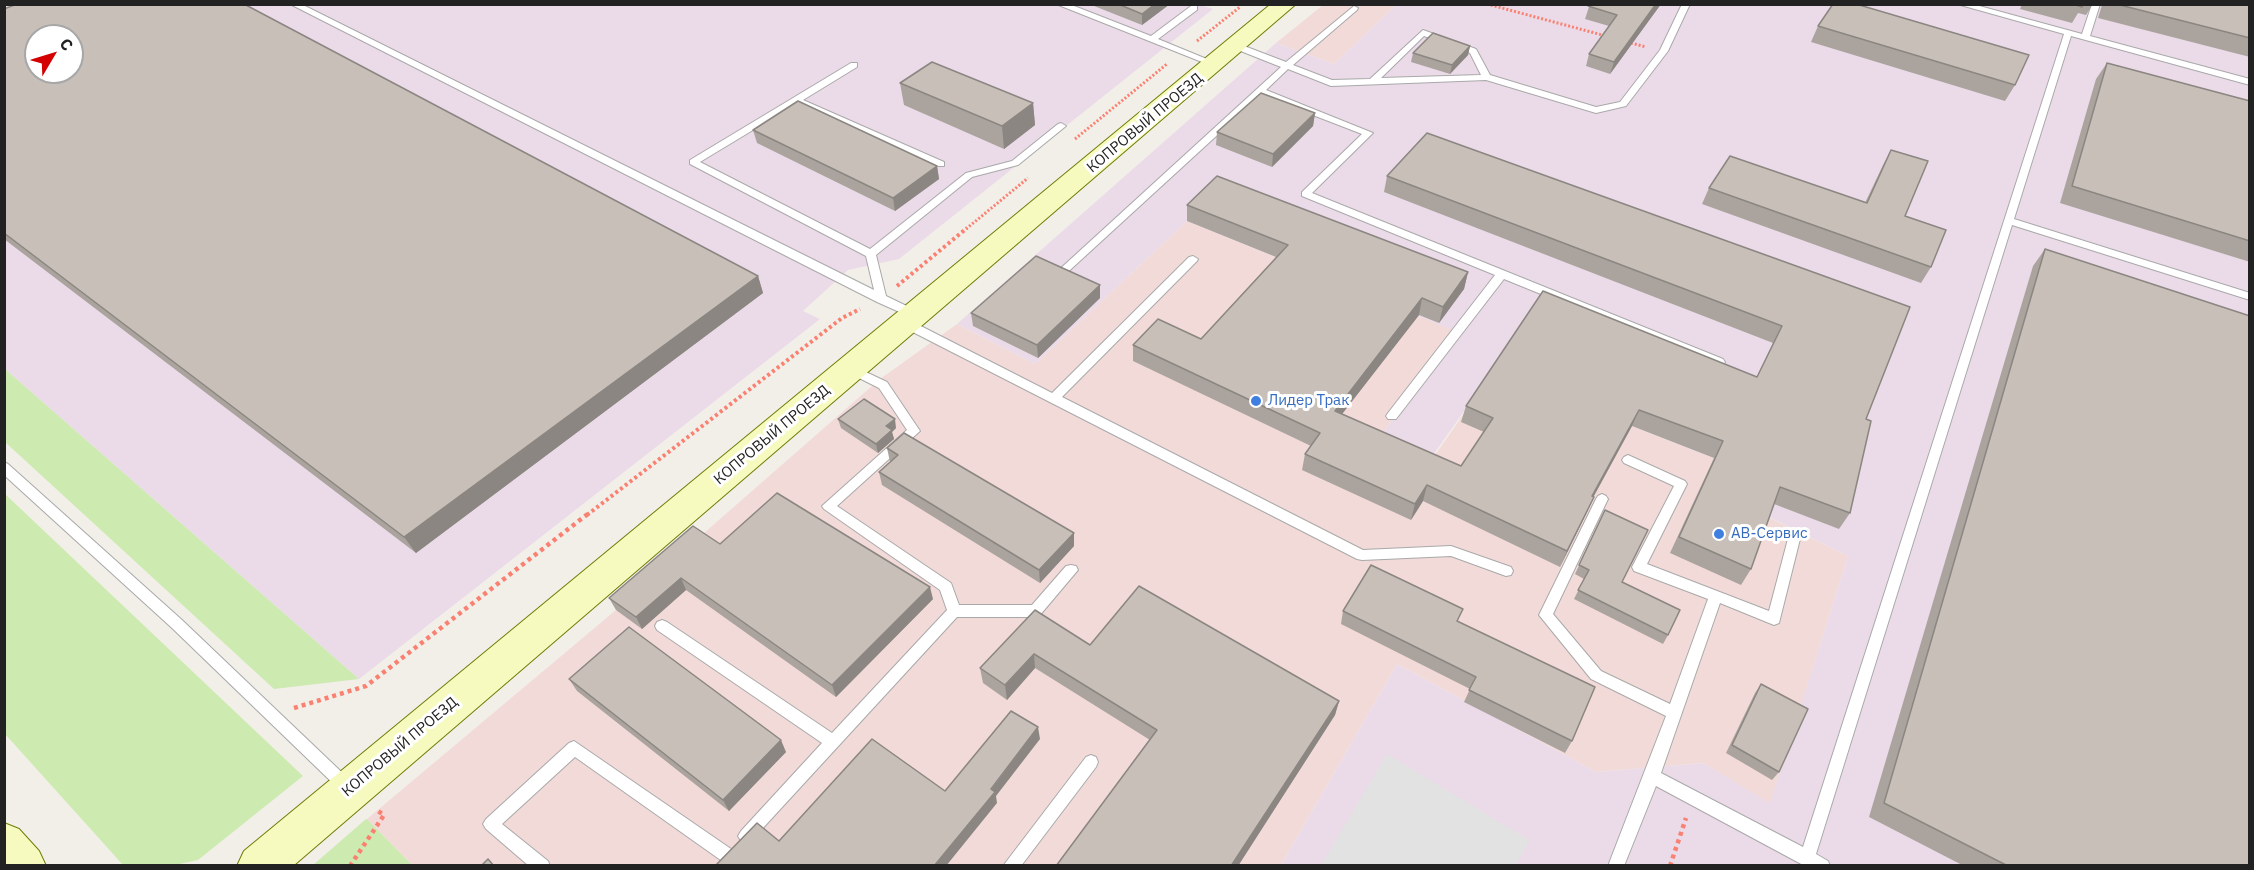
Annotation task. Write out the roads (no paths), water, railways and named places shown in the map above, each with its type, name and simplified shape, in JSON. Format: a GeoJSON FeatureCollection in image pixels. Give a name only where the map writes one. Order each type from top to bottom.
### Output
{"type":"FeatureCollection","features":[{"type":"Feature","properties":{"kind":"main road","name":"КОПРОВЫЙ ПРОЕЗД"},"geometry":{"type":"LineString","coordinates":[[259,866],[1286,4]]}},
{"type":"Feature","properties":{"kind":"main road"},"geometry":{"type":"LineString","coordinates":[[4,844],[24,866]]}},
{"type":"Feature","properties":{"kind":"lane"},"geometry":{"type":"LineString","coordinates":[[294,4],[881,299],[910,319],[1054,398],[1362,555],[1451,552],[1506,571]]}},
{"type":"Feature","properties":{"kind":"lane"},"geometry":{"type":"LineString","coordinates":[[1060,4],[1152,40],[1287,66],[1331,83],[1487,77],[1596,110],[1623,104],[1664,51],[1686,4]]}},
{"type":"Feature","properties":{"kind":"lane"},"geometry":{"type":"LineString","coordinates":[[1960,4],[2250,82]]}},
{"type":"Feature","properties":{"kind":"lane"},"geometry":{"type":"LineString","coordinates":[[2085,38],[2096,4]]}},
{"type":"Feature","properties":{"kind":"lane"},"geometry":{"type":"LineString","coordinates":[[1152,40],[1194,8]]}},
{"type":"Feature","properties":{"kind":"lane"},"geometry":{"type":"LineString","coordinates":[[1066,268],[1287,66],[1354,9]]}},
{"type":"Feature","properties":{"kind":"lane"},"geometry":{"type":"LineString","coordinates":[[1373,81],[1423,33],[1473,51],[1487,77]]}},
{"type":"Feature","properties":{"kind":"lane"},"geometry":{"type":"LineString","coordinates":[[1807,858],[2068,34]]}},
{"type":"Feature","properties":{"kind":"lane"},"geometry":{"type":"LineString","coordinates":[[854,65],[693,162],[871,254]]}},
{"type":"Feature","properties":{"kind":"lane"},"geometry":{"type":"LineString","coordinates":[[1260,91],[1368,133],[1305,195],[1719,362]]}},
{"type":"Feature","properties":{"kind":"lane"},"geometry":{"type":"LineString","coordinates":[[796,100],[941,164]]}},
{"type":"Feature","properties":{"kind":"lane"},"geometry":{"type":"LineString","coordinates":[[871,254],[969,175],[1015,163],[1061,126]]}},
{"type":"Feature","properties":{"kind":"lane"},"geometry":{"type":"LineString","coordinates":[[2009,221],[2250,297]]}},
{"type":"Feature","properties":{"kind":"lane"},"geometry":{"type":"LineString","coordinates":[[871,254],[881,299]]}},
{"type":"Feature","properties":{"kind":"lane"},"geometry":{"type":"LineString","coordinates":[[1054,398],[1193,259]]}},
{"type":"Feature","properties":{"kind":"lane"},"geometry":{"type":"LineString","coordinates":[[1392,416],[1502,274]]}},
{"type":"Feature","properties":{"kind":"lane"},"geometry":{"type":"LineString","coordinates":[[850,369],[883,385],[914,431],[828,506],[946,587],[954,611]]}},
{"type":"Feature","properties":{"kind":"lane"},"geometry":{"type":"LineString","coordinates":[[1628,460],[1681,484],[1640,567],[1774,619],[1795,536]]}},
{"type":"Feature","properties":{"kind":"lane"},"geometry":{"type":"LineString","coordinates":[[4,467],[177,624],[350,789]]}},
{"type":"Feature","properties":{"kind":"lane"},"geometry":{"type":"LineString","coordinates":[[1602,499],[1546,615],[1596,675],[1675,712]]}},
{"type":"Feature","properties":{"kind":"lane"},"geometry":{"type":"LineString","coordinates":[[542,866],[491,824],[574,748],[723,861],[954,611],[1035,611],[1071,570]]}},
{"type":"Feature","properties":{"kind":"lane"},"geometry":{"type":"LineString","coordinates":[[1616,866],[1652,776],[1716,596]]}},
{"type":"Feature","properties":{"kind":"lane"},"geometry":{"type":"LineString","coordinates":[[662,626],[833,742]]}},
{"type":"Feature","properties":{"kind":"lane"},"geometry":{"type":"LineString","coordinates":[[1011,866],[1091,762]]}},
{"type":"Feature","properties":{"kind":"lane"},"geometry":{"type":"LineString","coordinates":[[1652,776],[1822,866]]}},
{"type":"Feature","properties":{"kind":"place","name":"Лидер Трак"},"geometry":{"type":"Point","coordinates":[1256,401]}},
{"type":"Feature","properties":{"kind":"place","name":"АВ-Сервис"},"geometry":{"type":"Point","coordinates":[1719,534]}}]}
